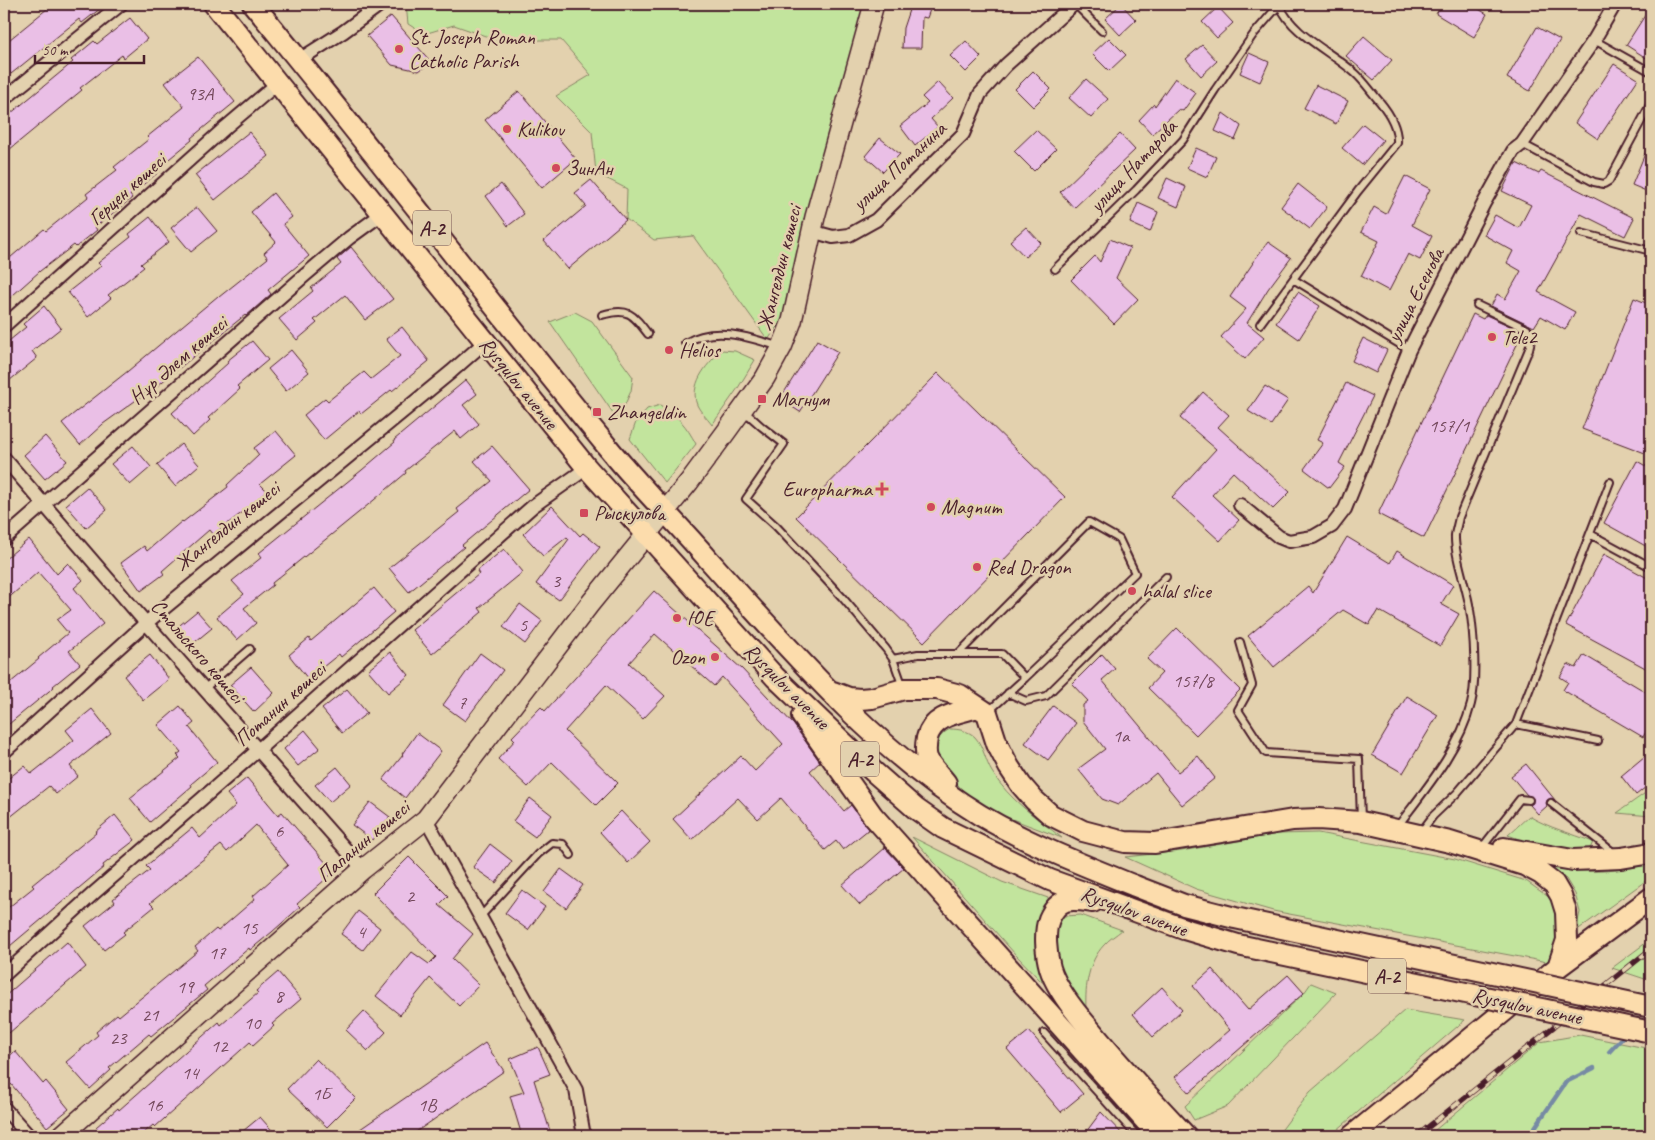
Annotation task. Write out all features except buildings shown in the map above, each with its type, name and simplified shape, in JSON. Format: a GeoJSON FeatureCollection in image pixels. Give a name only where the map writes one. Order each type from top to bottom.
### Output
{"type":"FeatureCollection","features":[{"type":"Feature","properties":{"kind":"main road","name":"Rysqulov avenue"},"geometry":{"type":"LineString","coordinates":[[214,4],[586,468],[775,677],[874,772],[916,809],[943,828],[1050,880],[1184,930],[1238,945],[1651,1032]]}},
{"type":"Feature","properties":{"kind":"main road","name":"Rysqulov avenue"},"geometry":{"type":"LineString","coordinates":[[253,4],[612,452],[665,512],[829,690],[898,756],[960,801],[980,815],[1028,841],[1184,905],[1235,918],[1651,1007]]}},
{"type":"Feature","properties":{"kind":"main road","name":"Жангелдин көшесі"},"geometry":{"type":"LineString","coordinates":[[665,512],[690,482],[765,378],[782,348],[792,322],[812,231],[874,4]]}},
{"type":"Feature","properties":{"kind":"main road"},"geometry":{"type":"LineString","coordinates":[[249,47],[263,39],[267,42],[337,128],[351,126]]}},
{"type":"Feature","properties":{"kind":"main road"},"geometry":{"type":"LineString","coordinates":[[382,214],[400,207],[406,210],[477,297],[486,296]]}},
{"type":"Feature","properties":{"kind":"main road","name":"Папанин көшесі"},"geometry":{"type":"LineString","coordinates":[[61,1136],[363,869],[426,819],[589,604],[665,512]]}},
{"type":"Feature","properties":{"kind":"main road"},"geometry":{"type":"LineString","coordinates":[[775,677],[873,816],[1159,1136]]}},
{"type":"Feature","properties":{"kind":"main road"},"geometry":{"type":"LineString","coordinates":[[829,690],[848,698],[860,699],[872,698],[904,689],[937,689],[960,695],[982,710],[997,744],[1021,785],[1034,800],[1052,815],[1084,831],[1125,842],[1155,843],[1293,820],[1318,819],[1361,822],[1450,842],[1524,866],[1541,874],[1554,884],[1561,896],[1568,926],[1567,940],[1558,968]]}},
{"type":"Feature","properties":{"kind":"main road"},"geometry":{"type":"LineString","coordinates":[[960,801],[927,758],[926,744],[928,732],[935,722],[945,716],[982,710]]}},
{"type":"Feature","properties":{"kind":"main road"},"geometry":{"type":"LineString","coordinates":[[1450,842],[1484,845],[1573,860],[1621,858],[1651,853]]}},
{"type":"Feature","properties":{"kind":"main road"},"geometry":{"type":"LineString","coordinates":[[1352,1136],[1558,968],[1651,898]]}},
{"type":"Feature","properties":{"kind":"main road"},"geometry":{"type":"LineString","coordinates":[[1127,908],[1072,899],[1061,902],[1052,912],[1047,925],[1050,969],[1127,1099],[1186,1136]]}},
{"type":"Feature","properties":{"kind":"street"},"geometry":{"type":"LineString","coordinates":[[4,99],[121,4]]}},
{"type":"Feature","properties":{"kind":"street"},"geometry":{"type":"LineString","coordinates":[[299,60],[343,32],[381,4]]}},
{"type":"Feature","properties":{"kind":"street","name":"улица Потанина"},"geometry":{"type":"LineString","coordinates":[[812,231],[834,237],[850,235],[876,220],[963,134],[980,94],[1006,65],[1075,4]]}},
{"type":"Feature","properties":{"kind":"street","name":"улица Есенова"},"geometry":{"type":"LineString","coordinates":[[1240,505],[1279,537],[1290,541],[1313,537],[1332,526],[1345,509],[1409,350],[1512,151],[1522,144],[1594,40],[1615,4]]}},
{"type":"Feature","properties":{"kind":"street","name":"Герцен көшесі"},"geometry":{"type":"LineString","coordinates":[[4,326],[219,133],[278,83]]}},
{"type":"Feature","properties":{"kind":"street","name":"Нұр Әлем көшесі"},"geometry":{"type":"LineString","coordinates":[[4,539],[304,276],[349,238],[382,214]]}},
{"type":"Feature","properties":{"kind":"street","name":"Жангелдин көшесі"},"geometry":{"type":"LineString","coordinates":[[4,752],[146,623],[485,342]]}},
{"type":"Feature","properties":{"kind":"street","name":"Стальского көшесі"},"geometry":{"type":"LineString","coordinates":[[4,458],[146,623],[363,869]]}},
{"type":"Feature","properties":{"kind":"street","name":"Потанин көшесі"},"geometry":{"type":"LineString","coordinates":[[4,975],[94,893],[533,506],[586,468]]}},
{"type":"Feature","properties":{"kind":"street"},"geometry":{"type":"LineString","coordinates":[[426,819],[576,1090],[584,1136]]}},
{"type":"Feature","properties":{"kind":"street"},"geometry":{"type":"LineString","coordinates":[[4,1108],[28,1136]]}},
{"type":"Feature","properties":{"kind":"lane"},"geometry":{"type":"LineString","coordinates":[[1075,4],[1102,30]]}},
{"type":"Feature","properties":{"kind":"lane"},"geometry":{"type":"LineString","coordinates":[[1260,324],[1396,143],[1398,134],[1395,124],[1384,108],[1355,73],[1289,21],[1279,4]]}},
{"type":"Feature","properties":{"kind":"lane","name":"улица Натарова"},"geometry":{"type":"LineString","coordinates":[[1055,269],[1136,190],[1183,140],[1248,43],[1279,4]]}},
{"type":"Feature","properties":{"kind":"lane"},"geometry":{"type":"LineString","coordinates":[[1594,40],[1651,72]]}},
{"type":"Feature","properties":{"kind":"lane"},"geometry":{"type":"LineString","coordinates":[[1522,144],[1594,182],[1604,184],[1609,181],[1651,103]]}},
{"type":"Feature","properties":{"kind":"lane"},"geometry":{"type":"LineString","coordinates":[[1581,233],[1651,251]]}},
{"type":"Feature","properties":{"kind":"lane"},"geometry":{"type":"LineString","coordinates":[[1293,279],[1409,350]]}},
{"type":"Feature","properties":{"kind":"lane"},"geometry":{"type":"LineString","coordinates":[[1394,830],[1442,765],[1461,732],[1472,704],[1474,674],[1470,611],[1455,536],[1459,517],[1529,349],[1532,336],[1527,329],[1477,306]]}},
{"type":"Feature","properties":{"kind":"lane"},"geometry":{"type":"LineString","coordinates":[[602,315],[612,312],[623,312],[635,316],[648,334]]}},
{"type":"Feature","properties":{"kind":"lane"},"geometry":{"type":"LineString","coordinates":[[685,343],[695,337],[718,332],[754,338],[782,348]]}},
{"type":"Feature","properties":{"kind":"lane"},"geometry":{"type":"LineString","coordinates":[[742,410],[784,444],[746,499],[776,526],[842,597],[893,659],[904,689]]}},
{"type":"Feature","properties":{"kind":"lane"},"geometry":{"type":"LineString","coordinates":[[1418,835],[1516,724],[1610,482]]}},
{"type":"Feature","properties":{"kind":"lane"},"geometry":{"type":"LineString","coordinates":[[958,654],[1089,522],[1118,539],[1134,573],[1025,678],[1008,693],[982,710]]}},
{"type":"Feature","properties":{"kind":"lane"},"geometry":{"type":"LineString","coordinates":[[1590,534],[1651,568]]}},
{"type":"Feature","properties":{"kind":"lane"},"geometry":{"type":"LineString","coordinates":[[1008,693],[1026,701],[1046,696],[1166,577]]}},
{"type":"Feature","properties":{"kind":"lane"},"geometry":{"type":"LineString","coordinates":[[1240,642],[1252,685],[1238,710],[1266,753],[1359,759],[1361,822]]}},
{"type":"Feature","properties":{"kind":"lane"},"geometry":{"type":"LineString","coordinates":[[204,689],[250,649]]}},
{"type":"Feature","properties":{"kind":"lane"},"geometry":{"type":"LineString","coordinates":[[893,659],[918,654],[1002,654],[1025,678]]}},
{"type":"Feature","properties":{"kind":"lane"},"geometry":{"type":"LineString","coordinates":[[1516,724],[1598,741]]}},
{"type":"Feature","properties":{"kind":"lane"},"geometry":{"type":"LineString","coordinates":[[1484,845],[1520,799],[1529,800]]}},
{"type":"Feature","properties":{"kind":"lane"},"geometry":{"type":"LineString","coordinates":[[1551,803],[1621,858]]}},
{"type":"Feature","properties":{"kind":"lane"},"geometry":{"type":"LineString","coordinates":[[480,917],[538,854],[552,843],[563,844],[571,855]]}},
{"type":"Feature","properties":{"kind":"lane"},"geometry":{"type":"LineString","coordinates":[[1044,1033],[1127,1099],[1137,1136]]}},
{"type":"Feature","properties":{"kind":"green space"},"geometry":{"type":"Polygon","coordinates":[[[406,4],[868,4],[786,313],[768,340],[693,236],[654,240],[626,219],[627,189],[596,173],[592,132],[556,96],[591,75],[561,40],[497,40],[454,25],[424,34],[408,24],[406,4]]]}},
{"type":"Feature","properties":{"kind":"green space"},"geometry":{"type":"Polygon","coordinates":[[[575,312],[592,321],[633,377],[631,391],[618,420],[550,322],[575,312]]]}},
{"type":"Feature","properties":{"kind":"green space"},"geometry":{"type":"Polygon","coordinates":[[[722,350],[735,351],[755,360],[712,425],[697,405],[695,394],[698,380],[702,373],[722,350]]]}},
{"type":"Feature","properties":{"kind":"green space"},"geometry":{"type":"Polygon","coordinates":[[[660,405],[681,422],[689,431],[696,444],[665,483],[630,439],[636,422],[647,409],[660,405]]]}},
{"type":"Feature","properties":{"kind":"green space"},"geometry":{"type":"Polygon","coordinates":[[[950,729],[964,731],[975,737],[999,782],[1024,808],[1062,838],[1004,816],[969,798],[937,760],[933,744],[950,729]]]}},
{"type":"Feature","properties":{"kind":"green space"},"geometry":{"type":"Polygon","coordinates":[[[1651,789],[1651,816],[1617,813],[1651,789]]]}},
{"type":"Feature","properties":{"kind":"green space"},"geometry":{"type":"Polygon","coordinates":[[[1529,816],[1552,827],[1593,842],[1589,851],[1535,845],[1508,835],[1529,816]]]}},
{"type":"Feature","properties":{"kind":"green space"},"geometry":{"type":"Polygon","coordinates":[[[1318,833],[1455,859],[1526,881],[1550,898],[1559,922],[1557,949],[1547,962],[1273,911],[1196,889],[1125,857],[1181,851],[1278,834],[1318,833]]]}},
{"type":"Feature","properties":{"kind":"green space"},"geometry":{"type":"Polygon","coordinates":[[[912,837],[1002,882],[1051,899],[1039,916],[1037,939],[1052,989],[1041,981],[1015,954],[912,837]]]}},
{"type":"Feature","properties":{"kind":"green space"},"geometry":{"type":"Polygon","coordinates":[[[1538,862],[1581,871],[1608,871],[1651,864],[1651,877],[1576,931],[1580,912],[1575,894],[1566,879],[1538,862]]]}},
{"type":"Feature","properties":{"kind":"green space"},"geometry":{"type":"Polygon","coordinates":[[[1081,915],[1122,930],[1106,943],[1094,959],[1087,983],[1086,1008],[1063,975],[1054,943],[1054,924],[1064,916],[1081,915]]]}},
{"type":"Feature","properties":{"kind":"green space"},"geometry":{"type":"Polygon","coordinates":[[[1651,939],[1651,981],[1612,968],[1651,939]]]}},
{"type":"Feature","properties":{"kind":"green space"},"geometry":{"type":"Polygon","coordinates":[[[1311,983],[1336,993],[1228,1106],[1194,1120],[1185,1106],[1304,993],[1311,983]]]}},
{"type":"Feature","properties":{"kind":"green space"},"geometry":{"type":"Polygon","coordinates":[[[1405,1010],[1465,1020],[1336,1131],[1326,1136],[1277,1136],[1310,1092],[1405,1010]]]}},
{"type":"Feature","properties":{"kind":"green space"},"geometry":{"type":"Polygon","coordinates":[[[1580,1035],[1651,1049],[1651,1136],[1428,1136],[1540,1042],[1580,1035]]]}},
{"type":"Feature","properties":{"kind":"waterway"},"geometry":{"type":"LineString","coordinates":[[1609,1052],[1627,1033]]}},
{"type":"Feature","properties":{"kind":"waterway"},"geometry":{"type":"LineString","coordinates":[[1529,1136],[1566,1082],[1594,1068]]}},
{"type":"Feature","properties":{"kind":"railway"},"geometry":{"type":"LineString","coordinates":[[1417,1136],[1651,949]]}},
{"type":"Feature","properties":{"kind":"place","name":"St. Joseph Roman Catholic Parish"},"geometry":{"type":"Point","coordinates":[399,49]}},
{"type":"Feature","properties":{"kind":"place","name":"Kulikov"},"geometry":{"type":"Point","coordinates":[507,129]}},
{"type":"Feature","properties":{"kind":"place","name":"ЗинАн"},"geometry":{"type":"Point","coordinates":[556,168]}},
{"type":"Feature","properties":{"kind":"place","name":"Tele2"},"geometry":{"type":"Point","coordinates":[1492,337]}},
{"type":"Feature","properties":{"kind":"place","name":"Helios"},"geometry":{"type":"Point","coordinates":[669,350]}},
{"type":"Feature","properties":{"kind":"place","name":"Магнум"},"geometry":{"type":"Point","coordinates":[762,399]}},
{"type":"Feature","properties":{"kind":"place","name":"Zhangeldin"},"geometry":{"type":"Point","coordinates":[597,412]}},
{"type":"Feature","properties":{"kind":"place","name":"Europharma"},"geometry":{"type":"Point","coordinates":[882,489]}},
{"type":"Feature","properties":{"kind":"place","name":"Magnum"},"geometry":{"type":"Point","coordinates":[931,507]}},
{"type":"Feature","properties":{"kind":"place","name":"Рыскулова"},"geometry":{"type":"Point","coordinates":[584,513]}},
{"type":"Feature","properties":{"kind":"place","name":"Red Dragon"},"geometry":{"type":"Point","coordinates":[977,567]}},
{"type":"Feature","properties":{"kind":"place","name":"halal slice"},"geometry":{"type":"Point","coordinates":[1132,591]}},
{"type":"Feature","properties":{"kind":"place","name":"ЮЕ"},"geometry":{"type":"Point","coordinates":[677,618]}},
{"type":"Feature","properties":{"kind":"place","name":"Ozon"},"geometry":{"type":"Point","coordinates":[715,657]}}]}
